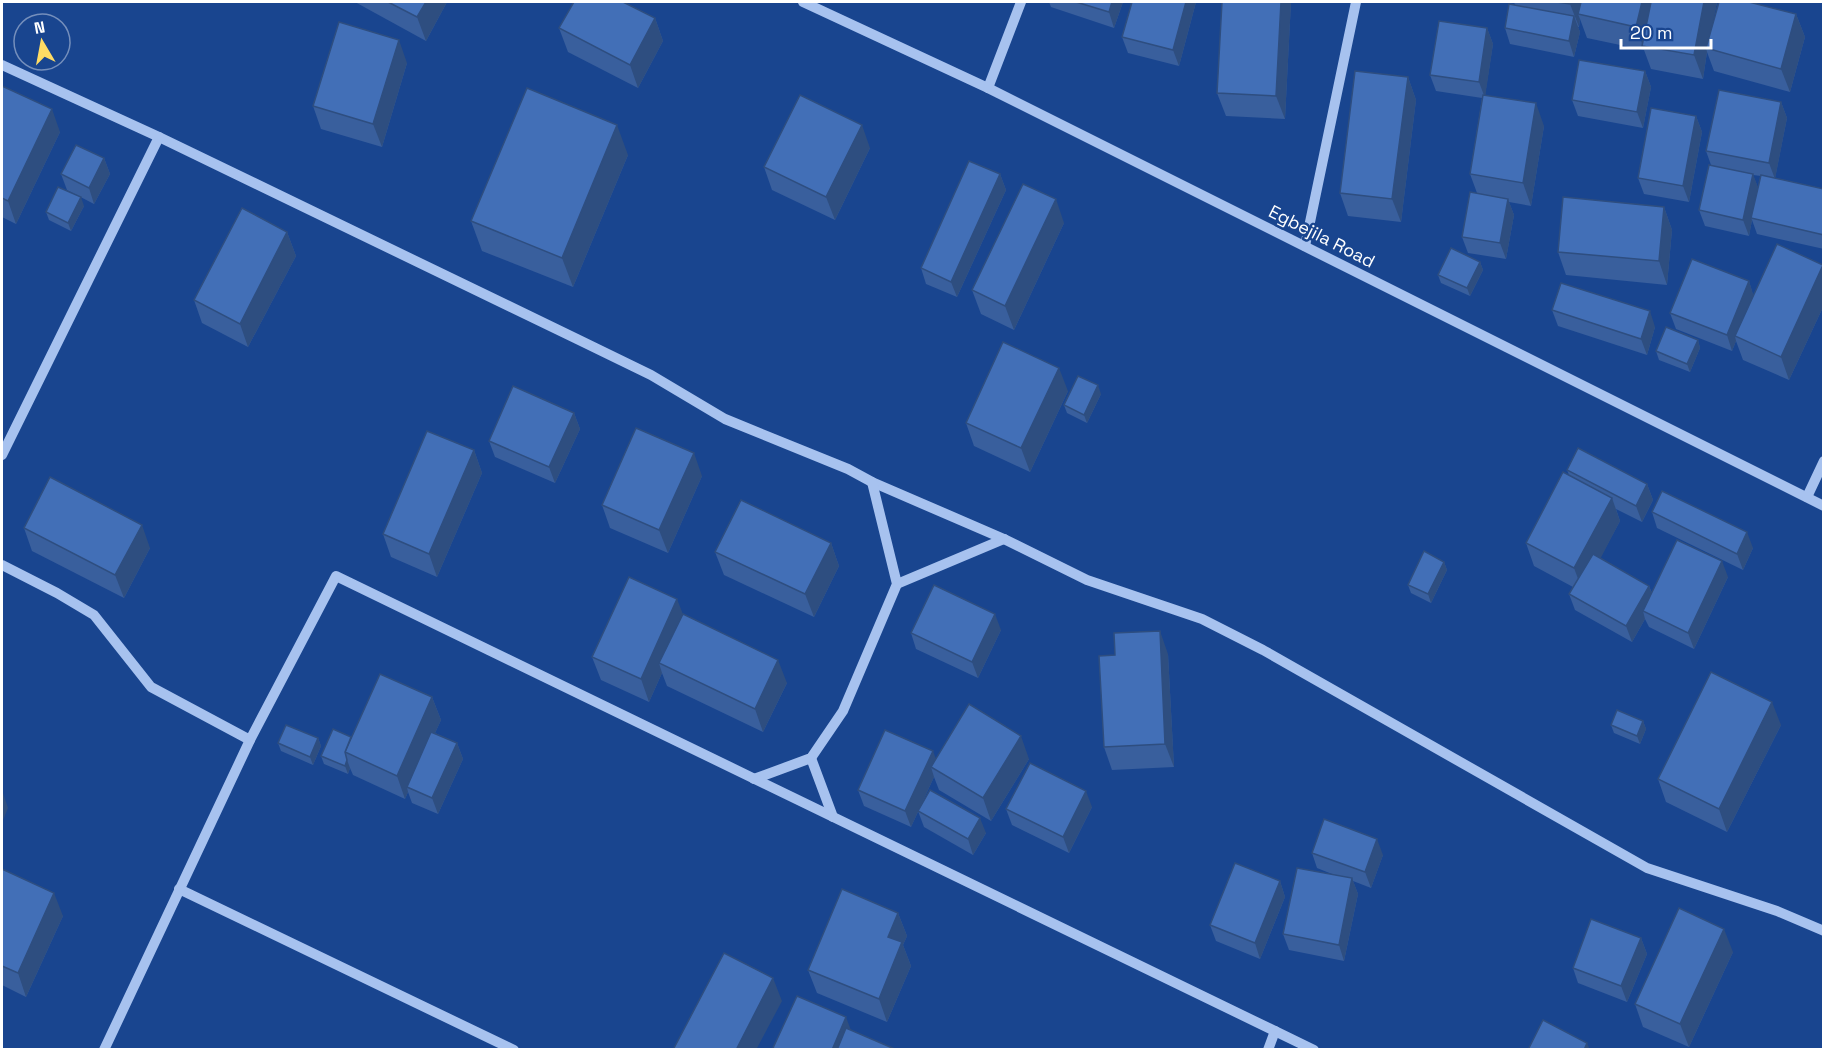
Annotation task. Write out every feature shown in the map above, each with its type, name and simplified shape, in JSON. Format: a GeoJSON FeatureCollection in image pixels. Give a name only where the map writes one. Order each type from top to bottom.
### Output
{"type":"FeatureCollection","features":[{"type":"Feature","properties":{"kind":"street","name":"Egbejila Road"},"geometry":{"type":"LineString","coordinates":[[803,2],[988,88],[1824,506]]}},
{"type":"Feature","properties":{"kind":"street"},"geometry":{"type":"LineString","coordinates":[[988,88],[1021,2]]}},
{"type":"Feature","properties":{"kind":"street"},"geometry":{"type":"LineString","coordinates":[[1305,246],[1356,2]]}},
{"type":"Feature","properties":{"kind":"street"},"geometry":{"type":"LineString","coordinates":[[2,66],[159,137],[651,375],[725,419],[848,469],[872,482],[1004,539],[1088,580],[1202,620],[1263,650],[1647,868],[1777,911],[1824,931]]}},
{"type":"Feature","properties":{"kind":"street"},"geometry":{"type":"LineString","coordinates":[[2,455],[159,137]]}},
{"type":"Feature","properties":{"kind":"street"},"geometry":{"type":"LineString","coordinates":[[1807,497],[1824,461]]}},
{"type":"Feature","properties":{"kind":"street"},"geometry":{"type":"LineString","coordinates":[[754,779],[811,758],[843,711],[897,584],[872,482]]}},
{"type":"Feature","properties":{"kind":"street"},"geometry":{"type":"LineString","coordinates":[[897,584],[1004,539]]}},
{"type":"Feature","properties":{"kind":"street"},"geometry":{"type":"LineString","coordinates":[[2,565],[94,615],[151,687],[250,740]]}},
{"type":"Feature","properties":{"kind":"street"},"geometry":{"type":"LineString","coordinates":[[104,1050],[250,740],[336,576],[1314,1050]]}},
{"type":"Feature","properties":{"kind":"street"},"geometry":{"type":"LineString","coordinates":[[811,758],[833,817]]}},
{"type":"Feature","properties":{"kind":"street"},"geometry":{"type":"LineString","coordinates":[[179,889],[514,1050]]}},
{"type":"Feature","properties":{"kind":"street"},"geometry":{"type":"LineString","coordinates":[[1268,1050],[1275,1031]]}},
{"type":"Feature","properties":{"kind":"building"},"geometry":{"type":"Polygon","coordinates":[[[388,2],[426,2],[417,17],[388,2]]]}},
{"type":"Feature","properties":{"kind":"building"},"geometry":{"type":"Polygon","coordinates":[[[574,2],[623,2],[655,18],[630,65],[559,28],[574,2]]]}},
{"type":"Feature","properties":{"kind":"building"},"geometry":{"type":"Polygon","coordinates":[[[1076,2],[1112,2],[1109,12],[1076,2]]]}},
{"type":"Feature","properties":{"kind":"building"},"geometry":{"type":"Polygon","coordinates":[[[1132,2],[1186,2],[1173,50],[1122,37],[1132,2]]]}},
{"type":"Feature","properties":{"kind":"building"},"geometry":{"type":"Polygon","coordinates":[[[1222,2],[1281,2],[1276,96],[1217,93],[1222,2]]]}},
{"type":"Feature","properties":{"kind":"building"},"geometry":{"type":"Polygon","coordinates":[[[1581,2],[1642,2],[1636,27],[1578,14],[1581,2]]]}},
{"type":"Feature","properties":{"kind":"building"},"geometry":{"type":"Polygon","coordinates":[[[1651,2],[1704,2],[1694,55],[1642,46],[1651,2]]]}},
{"type":"Feature","properties":{"kind":"building"},"geometry":{"type":"Polygon","coordinates":[[[1719,2],[1749,2],[1796,14],[1781,69],[1706,48],[1719,2]]]}},
{"type":"Feature","properties":{"kind":"building"},"geometry":{"type":"Polygon","coordinates":[[[1509,4],[1574,16],[1569,41],[1505,28],[1509,4]]]}},
{"type":"Feature","properties":{"kind":"building"},"geometry":{"type":"Polygon","coordinates":[[[1439,21],[1487,28],[1479,82],[1430,75],[1439,21]]]}},
{"type":"Feature","properties":{"kind":"building"},"geometry":{"type":"Polygon","coordinates":[[[339,22],[399,40],[373,124],[313,106],[339,22]]]}},
{"type":"Feature","properties":{"kind":"building"},"geometry":{"type":"Polygon","coordinates":[[[1579,60],[1645,71],[1637,112],[1572,100],[1579,60]]]}},
{"type":"Feature","properties":{"kind":"building"},"geometry":{"type":"Polygon","coordinates":[[[1355,71],[1408,77],[1392,199],[1340,193],[1355,71]]]}},
{"type":"Feature","properties":{"kind":"building"},"geometry":{"type":"Polygon","coordinates":[[[2,86],[52,109],[8,201],[2,198],[2,86]]]}},
{"type":"Feature","properties":{"kind":"building"},"geometry":{"type":"Polygon","coordinates":[[[527,88],[617,125],[562,258],[471,221],[527,88]]]}},
{"type":"Feature","properties":{"kind":"building"},"geometry":{"type":"Polygon","coordinates":[[[1719,90],[1781,102],[1769,163],[1706,151],[1719,90]]]}},
{"type":"Feature","properties":{"kind":"building"},"geometry":{"type":"Polygon","coordinates":[[[800,95],[862,125],[826,197],[764,167],[800,95]]]}},
{"type":"Feature","properties":{"kind":"building"},"geometry":{"type":"Polygon","coordinates":[[[1483,95],[1536,103],[1523,183],[1470,174],[1483,95]]]}},
{"type":"Feature","properties":{"kind":"building"},"geometry":{"type":"Polygon","coordinates":[[[1651,108],[1696,116],[1683,186],[1638,178],[1651,108]]]}},
{"type":"Feature","properties":{"kind":"building"},"geometry":{"type":"Polygon","coordinates":[[[76,145],[104,158],[89,188],[61,174],[76,145]]]}},
{"type":"Feature","properties":{"kind":"building"},"geometry":{"type":"Polygon","coordinates":[[[969,161],[1000,174],[951,282],[921,268],[969,161]]]}},
{"type":"Feature","properties":{"kind":"building"},"geometry":{"type":"Polygon","coordinates":[[[1709,165],[1753,174],[1743,220],[1699,210],[1709,165]]]}},
{"type":"Feature","properties":{"kind":"building"},"geometry":{"type":"Polygon","coordinates":[[[1761,175],[1824,189],[1824,235],[1751,218],[1761,175]]]}},
{"type":"Feature","properties":{"kind":"building"},"geometry":{"type":"Polygon","coordinates":[[[1023,184],[1056,199],[1005,306],[972,290],[1023,184]]]}},
{"type":"Feature","properties":{"kind":"building"},"geometry":{"type":"Polygon","coordinates":[[[58,187],[81,197],[68,223],[46,212],[58,187]]]}},
{"type":"Feature","properties":{"kind":"building"},"geometry":{"type":"Polygon","coordinates":[[[1470,192],[1508,199],[1500,243],[1462,237],[1470,192]]]}},
{"type":"Feature","properties":{"kind":"building"},"geometry":{"type":"Polygon","coordinates":[[[1563,197],[1664,207],[1659,261],[1558,252],[1563,197]]]}},
{"type":"Feature","properties":{"kind":"building"},"geometry":{"type":"Polygon","coordinates":[[[242,208],[287,232],[240,324],[194,300],[242,208]]]}},
{"type":"Feature","properties":{"kind":"building"},"geometry":{"type":"Polygon","coordinates":[[[1777,244],[1823,265],[1781,357],[1735,336],[1777,244]]]}},
{"type":"Feature","properties":{"kind":"building"},"geometry":{"type":"Polygon","coordinates":[[[1451,248],[1480,262],[1467,288],[1438,275],[1451,248]]]}},
{"type":"Feature","properties":{"kind":"building"},"geometry":{"type":"Polygon","coordinates":[[[1692,259],[1749,281],[1727,335],[1670,313],[1692,259]]]}},
{"type":"Feature","properties":{"kind":"building"},"geometry":{"type":"Polygon","coordinates":[[[1561,283],[1650,311],[1641,339],[1552,310],[1561,283]]]}},
{"type":"Feature","properties":{"kind":"building"},"geometry":{"type":"Polygon","coordinates":[[[1666,327],[1698,340],[1687,364],[1656,351],[1666,327]]]}},
{"type":"Feature","properties":{"kind":"building"},"geometry":{"type":"Polygon","coordinates":[[[1003,342],[1059,368],[1021,448],[966,423],[1003,342]]]}},
{"type":"Feature","properties":{"kind":"building"},"geometry":{"type":"Polygon","coordinates":[[[1078,376],[1098,385],[1084,415],[1064,405],[1078,376]]]}},
{"type":"Feature","properties":{"kind":"building"},"geometry":{"type":"Polygon","coordinates":[[[513,386],[574,413],[549,467],[489,441],[513,386]]]}},
{"type":"Feature","properties":{"kind":"building"},"geometry":{"type":"Polygon","coordinates":[[[636,428],[694,453],[659,530],[602,505],[636,428]]]}},
{"type":"Feature","properties":{"kind":"building"},"geometry":{"type":"Polygon","coordinates":[[[427,431],[474,450],[429,554],[383,534],[427,431]]]}},
{"type":"Feature","properties":{"kind":"building"},"geometry":{"type":"Polygon","coordinates":[[[1578,448],[1647,484],[1636,506],[1567,470],[1578,448]]]}},
{"type":"Feature","properties":{"kind":"building"},"geometry":{"type":"Polygon","coordinates":[[[1563,472],[1612,498],[1574,568],[1526,543],[1563,472]]]}},
{"type":"Feature","properties":{"kind":"building"},"geometry":{"type":"Polygon","coordinates":[[[50,477],[142,525],[115,575],[24,528],[50,477]]]}},
{"type":"Feature","properties":{"kind":"building"},"geometry":{"type":"Polygon","coordinates":[[[1662,491],[1747,532],[1737,554],[1652,512],[1662,491]]]}},
{"type":"Feature","properties":{"kind":"building"},"geometry":{"type":"Polygon","coordinates":[[[741,500],[831,543],[805,594],[715,552],[741,500]]]}},
{"type":"Feature","properties":{"kind":"building"},"geometry":{"type":"Polygon","coordinates":[[[1677,540],[1722,561],[1688,633],[1643,611],[1677,540]]]}},
{"type":"Feature","properties":{"kind":"building"},"geometry":{"type":"Polygon","coordinates":[[[1424,551],[1444,562],[1428,594],[1408,585],[1424,551]]]}},
{"type":"Feature","properties":{"kind":"building"},"geometry":{"type":"Polygon","coordinates":[[[1593,554],[1649,586],[1626,626],[1569,594],[1593,554]]]}},
{"type":"Feature","properties":{"kind":"building"},"geometry":{"type":"Polygon","coordinates":[[[629,577],[677,599],[641,679],[592,657],[629,577]]]}},
{"type":"Feature","properties":{"kind":"building"},"geometry":{"type":"Polygon","coordinates":[[[934,585],[995,614],[972,662],[911,633],[934,585]]]}},
{"type":"Feature","properties":{"kind":"building"},"geometry":{"type":"Polygon","coordinates":[[[683,614],[778,660],[755,709],[659,663],[683,614]]]}},
{"type":"Feature","properties":{"kind":"building"},"geometry":{"type":"Polygon","coordinates":[[[1160,631],[1165,744],[1104,747],[1099,656],[1115,655],[1114,633],[1160,631]]]}},
{"type":"Feature","properties":{"kind":"building"},"geometry":{"type":"Polygon","coordinates":[[[1711,672],[1772,702],[1719,809],[1658,779],[1711,672]]]}},
{"type":"Feature","properties":{"kind":"building"},"geometry":{"type":"Polygon","coordinates":[[[380,674],[432,697],[397,776],[345,752],[380,674]]]}},
{"type":"Feature","properties":{"kind":"building"},"geometry":{"type":"Polygon","coordinates":[[[969,704],[1021,736],[983,798],[931,767],[969,704]]]}},
{"type":"Feature","properties":{"kind":"building"},"geometry":{"type":"Polygon","coordinates":[[[1617,710],[1643,721],[1637,736],[1611,725],[1617,710]]]}},
{"type":"Feature","properties":{"kind":"building"},"geometry":{"type":"Polygon","coordinates":[[[286,725],[318,738],[310,757],[278,743],[286,725]]]}},
{"type":"Feature","properties":{"kind":"building"},"geometry":{"type":"Polygon","coordinates":[[[333,729],[351,737],[345,752],[347,760],[345,766],[321,756],[333,729]]]}},
{"type":"Feature","properties":{"kind":"building"},"geometry":{"type":"Polygon","coordinates":[[[885,730],[933,751],[905,811],[858,790],[885,730]]]}},
{"type":"Feature","properties":{"kind":"building"},"geometry":{"type":"Polygon","coordinates":[[[431,732],[457,743],[432,798],[407,787],[431,732]]]}},
{"type":"Feature","properties":{"kind":"building"},"geometry":{"type":"Polygon","coordinates":[[[1030,763],[1086,791],[1063,837],[1006,809],[1030,763]]]}},
{"type":"Feature","properties":{"kind":"building"},"geometry":{"type":"Polygon","coordinates":[[[930,790],[980,818],[968,839],[918,811],[930,790]]]}},
{"type":"Feature","properties":{"kind":"building"},"geometry":{"type":"Polygon","coordinates":[[[1324,819],[1377,839],[1365,872],[1312,853],[1324,819]]]}},
{"type":"Feature","properties":{"kind":"building"},"geometry":{"type":"Polygon","coordinates":[[[1235,863],[1280,881],[1255,943],[1210,925],[1235,863]]]}},
{"type":"Feature","properties":{"kind":"building"},"geometry":{"type":"Polygon","coordinates":[[[1297,868],[1352,878],[1339,945],[1283,934],[1297,868]]]}},
{"type":"Feature","properties":{"kind":"building"},"geometry":{"type":"Polygon","coordinates":[[[2,869],[54,893],[18,973],[2,966],[2,869]]]}},
{"type":"Feature","properties":{"kind":"building"},"geometry":{"type":"Polygon","coordinates":[[[842,889],[898,913],[888,937],[902,942],[879,999],[808,970],[842,889]]]}},
{"type":"Feature","properties":{"kind":"building"},"geometry":{"type":"Polygon","coordinates":[[[1679,908],[1724,929],[1680,1024],[1635,1004],[1679,908]]]}},
{"type":"Feature","properties":{"kind":"building"},"geometry":{"type":"Polygon","coordinates":[[[1591,919],[1641,938],[1621,986],[1573,968],[1591,919]]]}},
{"type":"Feature","properties":{"kind":"building"},"geometry":{"type":"Polygon","coordinates":[[[724,953],[773,978],[736,1050],[673,1050],[724,953]]]}},
{"type":"Feature","properties":{"kind":"building"},"geometry":{"type":"Polygon","coordinates":[[[797,996],[846,1017],[832,1050],[777,1050],[773,1048],[797,996]]]}},
{"type":"Feature","properties":{"kind":"building"},"geometry":{"type":"Polygon","coordinates":[[[1543,1020],[1587,1043],[1584,1050],[1528,1050],[1543,1020]]]}},
{"type":"Feature","properties":{"kind":"building"},"geometry":{"type":"Polygon","coordinates":[[[846,1028],[897,1050],[837,1050],[846,1028]]]}}]}
